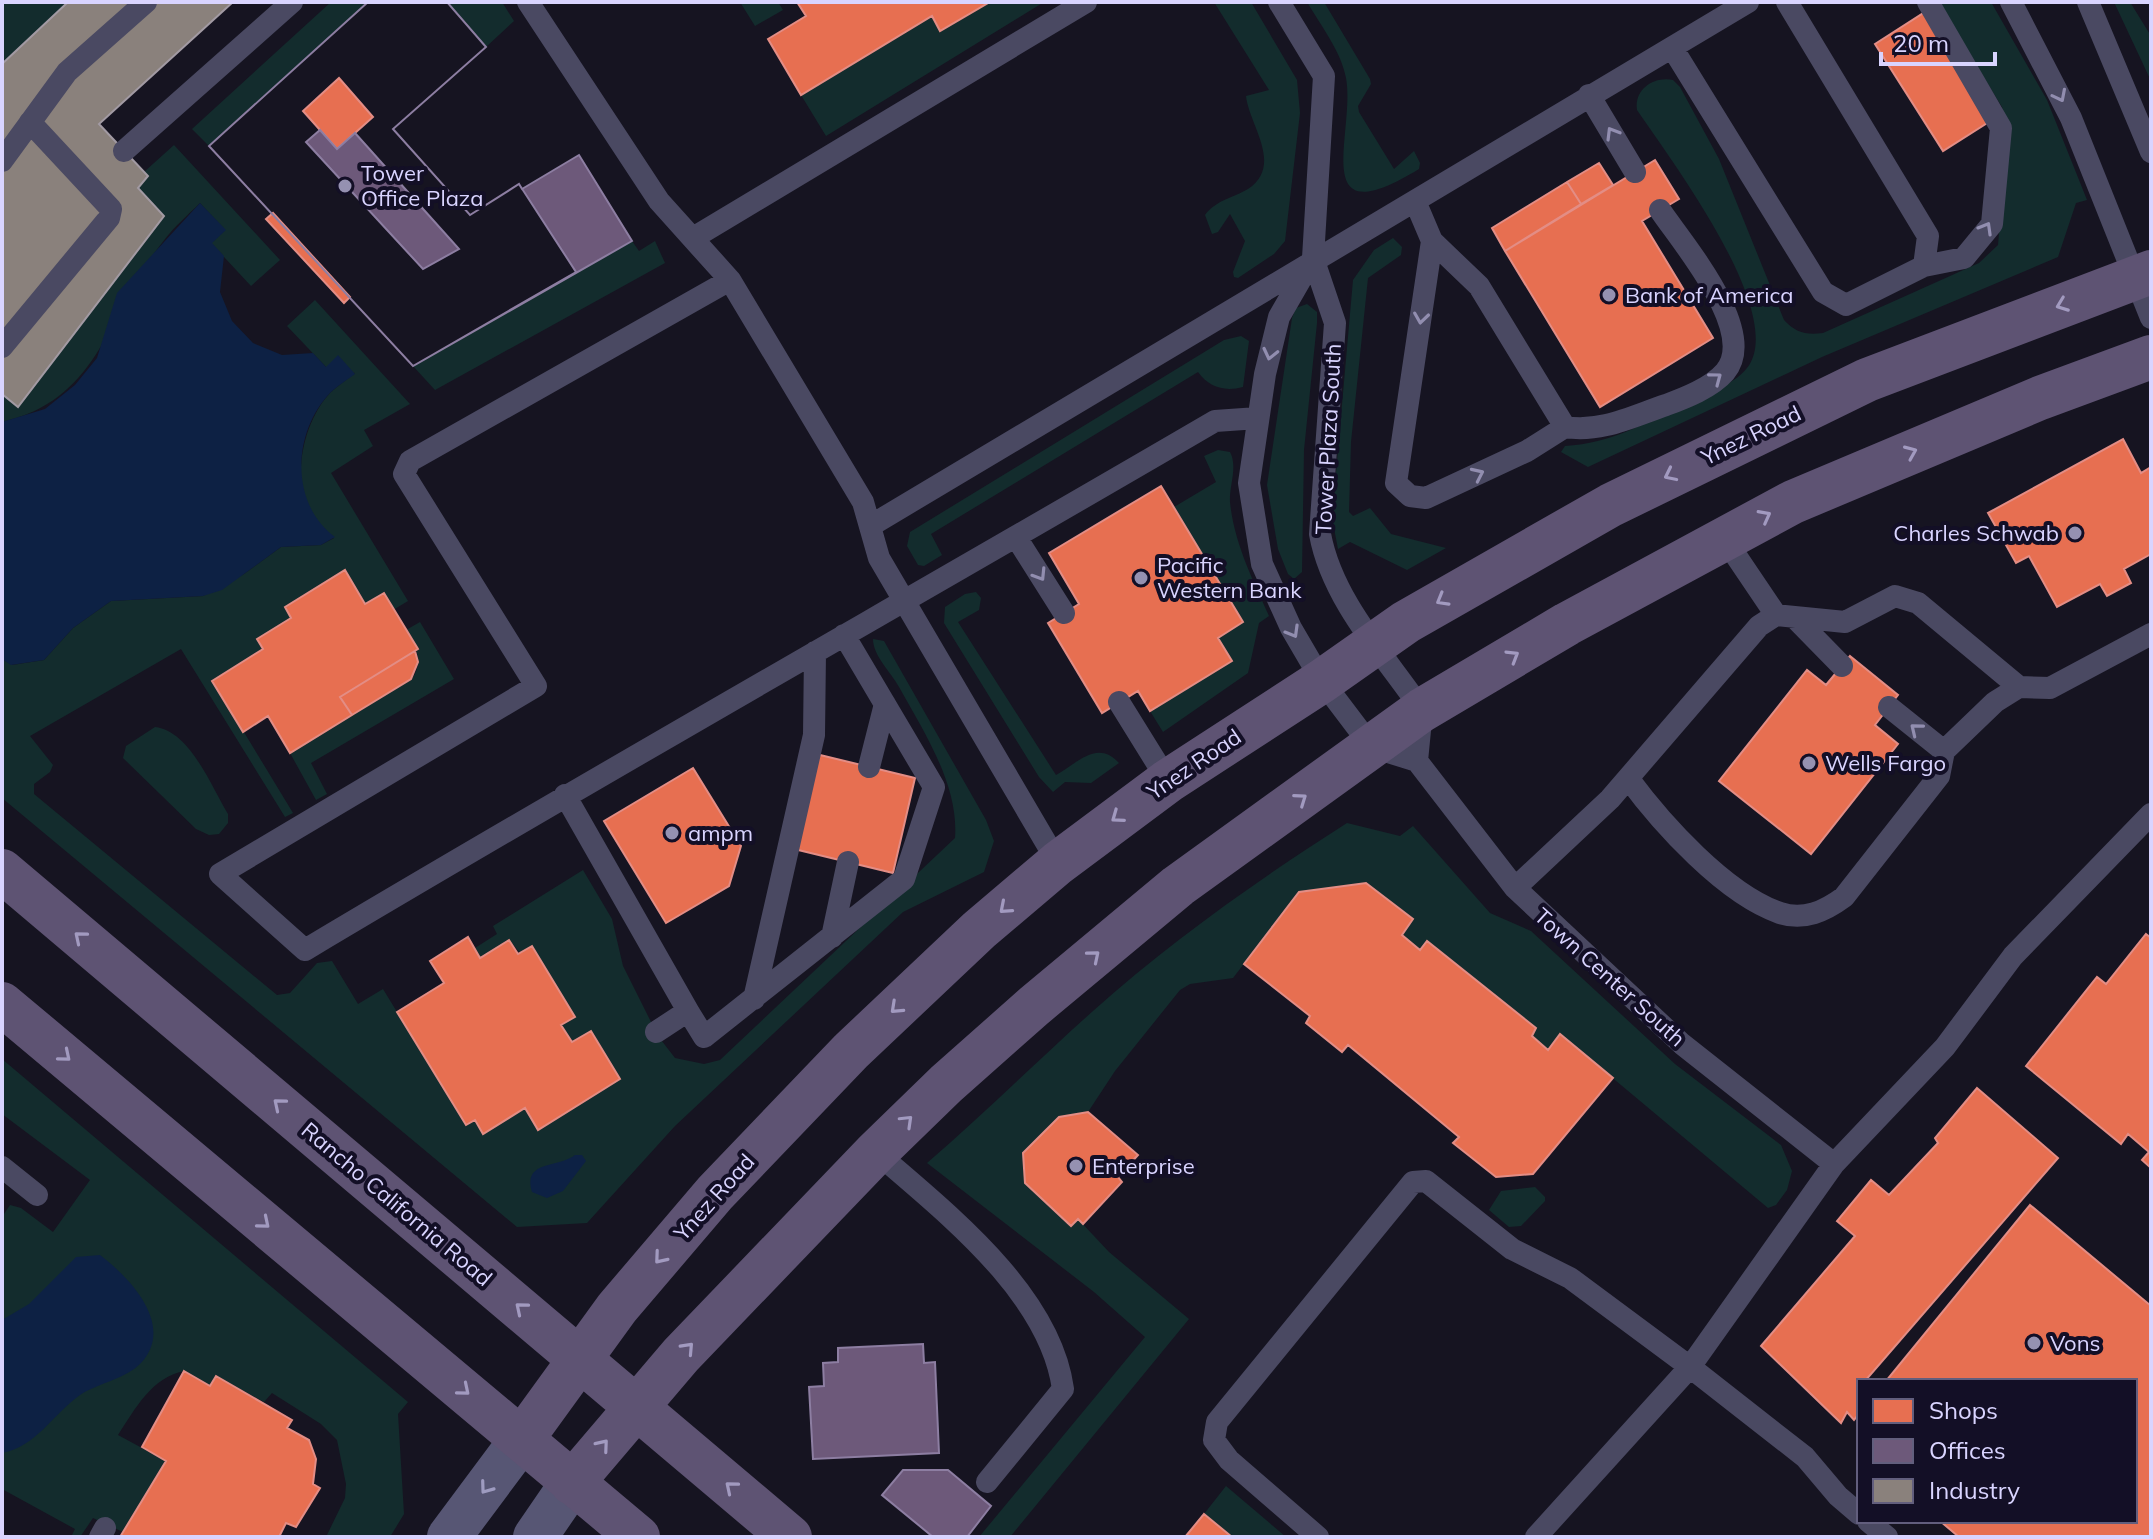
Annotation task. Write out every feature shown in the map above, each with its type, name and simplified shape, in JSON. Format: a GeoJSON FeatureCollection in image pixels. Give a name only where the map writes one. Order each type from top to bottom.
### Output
{"type":"FeatureCollection","features":[{"type":"Feature","properties":{"kind":"main road","name":"Ynez Road"},"geometry":{"type":"LineString","coordinates":[[449,1537],[617,1308],[715,1193],[851,1051],[979,930],[1058,863],[1168,781],[1421,612],[1556,535],[1759,430],[1867,380],[2143,275]]}},
{"type":"Feature","properties":{"kind":"main road"},"geometry":{"type":"LineString","coordinates":[[535,1537],[572,1483],[635,1406],[876,1152],[1034,1006],[1178,886],[1422,710],[1567,624],[1724,538],[1793,502],[1896,458],[2151,357]]}},
{"type":"Feature","properties":{"kind":"main road","name":"Rancho California Road"},"geometry":{"type":"LineString","coordinates":[[2,871],[790,1537]]}},
{"type":"Feature","properties":{"kind":"main road"},"geometry":{"type":"LineString","coordinates":[[2,1004],[638,1537]]}},
{"type":"Feature","properties":{"kind":"lane"},"geometry":{"type":"LineString","coordinates":[[2,161],[67,72],[146,2]]}},
{"type":"Feature","properties":{"kind":"lane"},"geometry":{"type":"LineString","coordinates":[[124,151],[292,2]]}},
{"type":"Feature","properties":{"kind":"lane"},"geometry":{"type":"LineString","coordinates":[[528,2],[659,201],[730,280],[863,502],[879,558],[1058,863]]}},
{"type":"Feature","properties":{"kind":"lane"},"geometry":{"type":"LineString","coordinates":[[693,238],[1086,2]]}},
{"type":"Feature","properties":{"kind":"lane"},"geometry":{"type":"LineString","coordinates":[[1279,2],[1324,76],[1313,258],[1279,317],[1258,418],[1249,483],[1262,564],[1284,614],[1322,681],[1372,747],[1417,761],[1422,710]]}},
{"type":"Feature","properties":{"kind":"lane"},"geometry":{"type":"LineString","coordinates":[[870,526],[1253,299],[1313,258],[1415,201],[1748,2]]}},
{"type":"Feature","properties":{"kind":"lane"},"geometry":{"type":"LineString","coordinates":[[1787,2],[1928,236],[1924,266]]}},
{"type":"Feature","properties":{"kind":"lane"},"geometry":{"type":"LineString","coordinates":[[1673,49],[1823,292],[1846,305],[1924,266],[1964,258],[1992,224],[2001,128],[1928,2]]}},
{"type":"Feature","properties":{"kind":"lane"},"geometry":{"type":"LineString","coordinates":[[2011,2],[2071,118],[2143,275],[2151,318]]}},
{"type":"Feature","properties":{"kind":"lane"},"geometry":{"type":"LineString","coordinates":[[2088,2],[2151,152]]}},
{"type":"Feature","properties":{"kind":"lane"},"geometry":{"type":"LineString","coordinates":[[1589,95],[1635,172]]}},
{"type":"Feature","properties":{"kind":"lane"},"geometry":{"type":"LineString","coordinates":[[2,347],[109,218],[111,209],[30,122]]}},
{"type":"Feature","properties":{"kind":"lane"},"geometry":{"type":"LineString","coordinates":[[1415,201],[1432,241],[1479,286],[1565,427]]}},
{"type":"Feature","properties":{"kind":"lane"},"geometry":{"type":"LineString","coordinates":[[1432,241],[1396,483],[1410,496],[1426,498],[1527,451],[1565,427],[1583,430],[1608,425],[1691,396],[1726,372],[1735,341],[1725,308],[1660,210]]}},
{"type":"Feature","properties":{"kind":"lane","name":"Tower Plaza South"},"geometry":{"type":"LineString","coordinates":[[1313,258],[1335,323],[1320,534],[1324,558],[1338,587],[1422,710]]}},
{"type":"Feature","properties":{"kind":"lane"},"geometry":{"type":"LineString","coordinates":[[730,280],[410,461],[404,474],[536,686],[220,874],[305,950],[565,795],[904,603],[1215,421],[1258,418]]}},
{"type":"Feature","properties":{"kind":"lane"},"geometry":{"type":"LineString","coordinates":[[1253,299],[1279,317]]}},
{"type":"Feature","properties":{"kind":"lane"},"geometry":{"type":"LineString","coordinates":[[1016,537],[1064,613]]}},
{"type":"Feature","properties":{"kind":"lane"},"geometry":{"type":"LineString","coordinates":[[1724,538],[1786,617],[1842,666]]}},
{"type":"Feature","properties":{"kind":"lane"},"geometry":{"type":"LineString","coordinates":[[1515,888],[1628,778],[1759,626],[1786,617],[1845,622],[1895,596],[1918,603],[2019,687]]}},
{"type":"Feature","properties":{"kind":"lane"},"geometry":{"type":"LineString","coordinates":[[1628,778],[1662,824],[1725,878],[1782,914],[1803,915],[1824,911],[1844,897],[1939,776],[1944,751],[1995,702],[2019,687],[2050,688],[2151,634]]}},
{"type":"Feature","properties":{"kind":"lane"},"geometry":{"type":"LineString","coordinates":[[565,795],[704,1037],[904,879],[934,787],[844,635]]}},
{"type":"Feature","properties":{"kind":"lane"},"geometry":{"type":"LineString","coordinates":[[754,999],[814,735],[815,652]]}},
{"type":"Feature","properties":{"kind":"lane"},"geometry":{"type":"LineString","coordinates":[[1119,702],[1168,781]]}},
{"type":"Feature","properties":{"kind":"lane"},"geometry":{"type":"LineString","coordinates":[[869,767],[885,704]]}},
{"type":"Feature","properties":{"kind":"lane"},"geometry":{"type":"LineString","coordinates":[[1889,707],[1944,751]]}},
{"type":"Feature","properties":{"kind":"lane","name":"Town Center South"},"geometry":{"type":"LineString","coordinates":[[1417,761],[1515,888],[1682,1044],[1834,1164]]}},
{"type":"Feature","properties":{"kind":"lane"},"geometry":{"type":"LineString","coordinates":[[1536,1537],[1690,1367],[1834,1164],[1945,1047],[2013,956],[2151,814]]}},
{"type":"Feature","properties":{"kind":"lane"},"geometry":{"type":"LineString","coordinates":[[832,937],[848,862]]}},
{"type":"Feature","properties":{"kind":"lane"},"geometry":{"type":"LineString","coordinates":[[656,1032],[688,1011]]}},
{"type":"Feature","properties":{"kind":"lane"},"geometry":{"type":"LineString","coordinates":[[876,1152],[972,1238],[1018,1288],[1061,1368],[1063,1389],[987,1482]]}},
{"type":"Feature","properties":{"kind":"lane"},"geometry":{"type":"LineString","coordinates":[[4,1174],[37,1195]]}},
{"type":"Feature","properties":{"kind":"lane"},"geometry":{"type":"LineString","coordinates":[[1318,1537],[1229,1460],[1214,1440],[1217,1422],[1413,1182],[1426,1181],[1512,1249],[1570,1278],[1690,1367],[1805,1457],[1838,1496],[1857,1512]]}},
{"type":"Feature","properties":{"kind":"lane"},"geometry":{"type":"LineString","coordinates":[[1870,1523],[1887,1537]]}},
{"type":"Feature","properties":{"kind":"green space"},"geometry":{"type":"Polygon","coordinates":[[[2,2],[68,2],[2,64],[2,2]]]}},
{"type":"Feature","properties":{"kind":"green space"},"geometry":{"type":"Polygon","coordinates":[[[331,2],[368,2],[209,146],[192,129],[331,2]]]}},
{"type":"Feature","properties":{"kind":"green space"},"geometry":{"type":"Polygon","coordinates":[[[447,2],[502,2],[514,21],[486,47],[447,2]]]}},
{"type":"Feature","properties":{"kind":"green space"},"geometry":{"type":"Polygon","coordinates":[[[740,2],[778,2],[783,10],[755,26],[740,2]]]}},
{"type":"Feature","properties":{"kind":"green space"},"geometry":{"type":"Polygon","coordinates":[[[987,2],[1044,2],[826,136],[801,95],[932,16],[941,30],[987,2]]]}},
{"type":"Feature","properties":{"kind":"green space"},"geometry":{"type":"Polygon","coordinates":[[[1214,2],[1251,2],[1297,80],[1300,113],[1285,241],[1274,254],[1238,278],[1234,277],[1233,272],[1245,241],[1230,214],[1218,232],[1212,234],[1205,215],[1214,206],[1248,189],[1258,179],[1264,157],[1246,96],[1269,90],[1214,2]]]}},
{"type":"Feature","properties":{"kind":"green space"},"geometry":{"type":"Polygon","coordinates":[[[1307,2],[1324,2],[1370,79],[1371,84],[1358,106],[1359,112],[1394,169],[1414,151],[1420,163],[1419,169],[1384,187],[1361,192],[1349,185],[1344,170],[1346,78],[1335,48],[1307,2]]]}},
{"type":"Feature","properties":{"kind":"green space"},"geometry":{"type":"Polygon","coordinates":[[[1937,2],[1991,2],[2047,100],[2087,200],[2076,203],[2058,257],[1822,357],[1588,467],[1561,452],[1565,446],[1598,441],[1627,431],[1726,385],[1747,368],[1756,344],[1752,312],[1739,275],[1697,198],[1637,110],[1639,96],[1652,82],[1673,80],[1680,87],[1719,159],[1784,320],[1797,330],[1823,333],[1979,263],[1998,245],[2007,138],[2002,107],[1937,2]]]}},
{"type":"Feature","properties":{"kind":"green space"},"geometry":{"type":"Polygon","coordinates":[[[2114,2],[2130,2],[2151,36],[2151,81],[2114,2]]]}},
{"type":"Feature","properties":{"kind":"green space"},"geometry":{"type":"Polygon","coordinates":[[[174,145],[280,260],[251,286],[211,243],[225,230],[200,203],[169,234],[146,266],[83,372],[62,394],[36,410],[2,422],[2,394],[18,406],[164,217],[138,188],[148,177],[144,172],[174,145]]]}},
{"type":"Feature","properties":{"kind":"green space"},"geometry":{"type":"Polygon","coordinates":[[[1393,238],[1402,247],[1401,255],[1368,278],[1351,442],[1349,512],[1353,516],[1370,508],[1391,534],[1446,548],[1407,570],[1350,542],[1338,549],[1332,518],[1353,280],[1374,250],[1393,238]]]}},
{"type":"Feature","properties":{"kind":"green space"},"geometry":{"type":"Polygon","coordinates":[[[632,241],[639,251],[655,241],[665,263],[435,390],[413,366],[632,241]]]}},
{"type":"Feature","properties":{"kind":"green space"},"geometry":{"type":"Polygon","coordinates":[[[315,300],[410,404],[364,430],[373,446],[331,473],[408,601],[393,610],[365,604],[344,571],[285,607],[291,618],[257,639],[263,649],[213,681],[293,813],[285,817],[181,649],[30,736],[53,765],[50,772],[34,784],[34,794],[277,995],[290,993],[317,963],[332,961],[358,1004],[383,989],[466,1125],[475,1120],[483,1134],[525,1108],[538,1129],[620,1079],[591,1031],[572,1042],[561,1025],[575,1017],[510,941],[480,958],[475,948],[497,934],[493,926],[583,870],[612,919],[623,966],[658,1036],[675,1058],[704,1064],[720,1060],[955,838],[955,818],[946,779],[929,741],[879,658],[873,639],[884,641],[986,820],[994,841],[984,872],[903,912],[675,1126],[587,1223],[517,1227],[2,798],[2,659],[12,665],[44,660],[73,628],[111,601],[203,596],[244,574],[281,547],[321,545],[334,538],[314,519],[305,502],[301,469],[303,452],[321,405],[333,390],[355,373],[326,367],[287,326],[315,300]]]}},
{"type":"Feature","properties":{"kind":"green space"},"geometry":{"type":"Polygon","coordinates":[[[1307,304],[1317,312],[1317,323],[1304,450],[1302,572],[1294,579],[1288,574],[1278,549],[1267,485],[1292,318],[1296,308],[1307,304]]]}},
{"type":"Feature","properties":{"kind":"green space"},"geometry":{"type":"Polygon","coordinates":[[[1241,336],[1249,341],[1243,387],[1218,387],[1198,372],[931,534],[942,555],[924,566],[918,565],[907,546],[910,532],[1224,340],[1241,336]]]}},
{"type":"Feature","properties":{"kind":"green space"},"geometry":{"type":"Polygon","coordinates":[[[1218,450],[1230,452],[1232,458],[1232,517],[1245,561],[1269,616],[1259,623],[1248,673],[1163,732],[1150,711],[1218,638],[1243,622],[1174,507],[1216,482],[1204,456],[1218,450]]]}},
{"type":"Feature","properties":{"kind":"green space"},"geometry":{"type":"Polygon","coordinates":[[[976,592],[981,598],[979,610],[958,622],[1056,775],[1095,753],[1111,756],[1119,763],[1091,783],[1065,782],[1053,792],[1039,777],[944,623],[945,607],[965,594],[976,592]]]}},
{"type":"Feature","properties":{"kind":"green space"},"geometry":{"type":"Polygon","coordinates":[[[420,622],[454,679],[311,763],[327,794],[316,800],[290,753],[412,679],[418,660],[406,630],[420,622]]]}},
{"type":"Feature","properties":{"kind":"green space"},"geometry":{"type":"Polygon","coordinates":[[[155,727],[179,738],[207,775],[228,814],[228,823],[219,834],[209,835],[196,829],[123,758],[126,746],[155,727]]]}},
{"type":"Feature","properties":{"kind":"green space"},"geometry":{"type":"Polygon","coordinates":[[[1347,823],[1400,836],[1413,826],[1490,913],[1531,931],[1675,1064],[1781,1145],[1792,1171],[1787,1190],[1776,1205],[1768,1208],[1560,1034],[1548,1050],[1532,1036],[1536,1028],[1428,941],[1420,950],[1402,935],[1299,892],[1233,978],[1190,984],[1180,990],[1115,1071],[1088,1112],[1059,1117],[1023,1153],[1025,1183],[1071,1226],[1078,1219],[1109,1252],[1189,1319],[1010,1537],[979,1537],[1145,1337],[1094,1292],[927,1163],[1153,960],[1281,866],[1347,823]]]}},
{"type":"Feature","properties":{"kind":"green space"},"geometry":{"type":"Polygon","coordinates":[[[2,1059],[408,1402],[398,1414],[404,1514],[390,1537],[326,1537],[345,1498],[346,1484],[337,1440],[321,1424],[272,1393],[264,1402],[216,1376],[210,1386],[184,1371],[173,1374],[154,1387],[118,1435],[166,1461],[123,1532],[93,1518],[80,1537],[71,1537],[75,1529],[2,1489],[2,1217],[10,1205],[21,1208],[53,1232],[90,1180],[2,1114],[2,1059]]]}},
{"type":"Feature","properties":{"kind":"green space"},"geometry":{"type":"Polygon","coordinates":[[[1535,1187],[1545,1201],[1521,1226],[1509,1227],[1489,1210],[1501,1191],[1535,1187]]]}},
{"type":"Feature","properties":{"kind":"green space"},"geometry":{"type":"Polygon","coordinates":[[[1226,1486],[1286,1537],[1232,1537],[1204,1514],[1226,1486]]]}},
{"type":"Feature","properties":{"kind":"water"},"geometry":{"type":"Polygon","coordinates":[[[200,203],[226,230],[212,243],[224,256],[220,292],[232,321],[253,343],[282,355],[313,353],[326,367],[338,355],[355,374],[330,393],[317,409],[303,447],[301,468],[310,506],[320,523],[335,537],[321,545],[281,547],[222,590],[203,596],[111,601],[73,628],[44,660],[11,665],[2,659],[2,422],[45,409],[75,385],[97,358],[117,293],[200,203]]]}},
{"type":"Feature","properties":{"kind":"water"},"geometry":{"type":"Polygon","coordinates":[[[582,1155],[586,1161],[563,1191],[547,1198],[532,1192],[530,1182],[537,1170],[582,1155]]]}},
{"type":"Feature","properties":{"kind":"water"},"geometry":{"type":"Polygon","coordinates":[[[100,1255],[124,1276],[144,1303],[153,1333],[150,1348],[135,1368],[80,1395],[35,1437],[14,1450],[2,1453],[2,1320],[29,1304],[76,1257],[100,1255]]]}},
{"type":"Feature","properties":{"kind":"building: Shops"},"geometry":{"type":"Polygon","coordinates":[[[797,2],[988,3],[940,31],[932,16],[801,95],[768,39],[806,16],[797,2]]]}},
{"type":"Feature","properties":{"kind":"building: Shops"},"geometry":{"type":"Polygon","coordinates":[[[1925,12],[1992,120],[1943,151],[1875,44],[1925,12]]]}},
{"type":"Feature","properties":{"kind":"building: Shops"},"geometry":{"type":"Polygon","coordinates":[[[339,78],[373,117],[337,149],[303,111],[339,78]]]}},
{"type":"Feature","properties":{"kind":"building: Shops","name":"Bank of America"},"geometry":{"type":"Polygon","coordinates":[[[1655,160],[1679,199],[1642,221],[1713,338],[1600,407],[1505,251],[1655,160]]]}},
{"type":"Feature","properties":{"kind":"building: Shops"},"geometry":{"type":"Polygon","coordinates":[[[1599,163],[1613,185],[1581,204],[1567,182],[1599,163]]]}},
{"type":"Feature","properties":{"kind":"building: Shops"},"geometry":{"type":"Polygon","coordinates":[[[1567,182],[1581,204],[1505,251],[1492,228],[1567,182]]]}},
{"type":"Feature","properties":{"kind":"building: Shops"},"geometry":{"type":"Polygon","coordinates":[[[273,213],[350,297],[344,303],[266,219],[273,213]]]}},
{"type":"Feature","properties":{"kind":"building: Shops","name":"Charles Schwab"},"geometry":{"type":"Polygon","coordinates":[[[2123,439],[2141,473],[2151,467],[2151,554],[2124,569],[2131,583],[2107,596],[2100,584],[2057,607],[2029,556],[2016,563],[1988,513],[2123,439]]]}},
{"type":"Feature","properties":{"kind":"building: Shops","name":"Pacific Western Bank"},"geometry":{"type":"Polygon","coordinates":[[[1161,486],[1243,622],[1218,638],[1232,661],[1150,711],[1138,691],[1102,713],[1048,623],[1079,604],[1049,553],[1161,486]]]}},
{"type":"Feature","properties":{"kind":"building: Shops"},"geometry":{"type":"Polygon","coordinates":[[[345,570],[365,604],[384,593],[418,649],[340,697],[352,715],[290,753],[268,716],[243,732],[212,681],[263,649],[257,639],[291,618],[285,607],[345,570]]]}},
{"type":"Feature","properties":{"kind":"building: Shops"},"geometry":{"type":"Polygon","coordinates":[[[415,651],[418,662],[411,679],[352,715],[340,697],[415,651]]]}},
{"type":"Feature","properties":{"kind":"building: Shops","name":"Wells Fargo"},"geometry":{"type":"Polygon","coordinates":[[[1850,656],[1898,695],[1875,725],[1898,744],[1811,854],[1719,781],[1807,670],[1826,685],[1850,656]]]}},
{"type":"Feature","properties":{"kind":"building: Shops"},"geometry":{"type":"Polygon","coordinates":[[[816,754],[915,778],[893,873],[794,849],[816,754]]]}},
{"type":"Feature","properties":{"kind":"building: Shops","name":"ampm"},"geometry":{"type":"Polygon","coordinates":[[[693,768],[741,846],[729,886],[666,923],[604,821],[693,768]]]}},
{"type":"Feature","properties":{"kind":"building: Shops"},"geometry":{"type":"Polygon","coordinates":[[[1366,883],[1413,919],[1402,935],[1420,950],[1427,941],[1536,1028],[1532,1036],[1548,1050],[1560,1034],[1613,1078],[1533,1174],[1496,1177],[1453,1143],[1459,1137],[1348,1045],[1342,1052],[1306,1023],[1310,1016],[1244,964],[1299,892],[1366,883]]]}},
{"type":"Feature","properties":{"kind":"building: Shops"},"geometry":{"type":"Polygon","coordinates":[[[2146,934],[2151,938],[2151,1168],[2142,1160],[2149,1152],[2128,1134],[2121,1144],[2026,1066],[2097,977],[2106,984],[2146,934]]]}},
{"type":"Feature","properties":{"kind":"building: Shops"},"geometry":{"type":"Polygon","coordinates":[[[468,937],[480,958],[509,940],[518,954],[532,946],[575,1017],[561,1025],[572,1042],[591,1031],[620,1079],[538,1130],[525,1108],[483,1134],[475,1120],[466,1125],[397,1012],[444,983],[430,961],[468,937]]]}},
{"type":"Feature","properties":{"kind":"building: Shops"},"geometry":{"type":"Polygon","coordinates":[[[1977,1088],[2058,1158],[1867,1379],[1857,1379],[1857,1416],[1854,1420],[1847,1412],[1841,1423],[1761,1346],[1855,1236],[1837,1221],[1871,1180],[1889,1195],[1938,1143],[1935,1138],[1977,1088]]]}},
{"type":"Feature","properties":{"kind":"building: Shops","name":"Enterprise"},"geometry":{"type":"Polygon","coordinates":[[[1088,1112],[1138,1155],[1118,1177],[1122,1182],[1083,1224],[1078,1219],[1071,1226],[1025,1183],[1023,1153],[1059,1117],[1088,1112]]]}},
{"type":"Feature","properties":{"kind":"building: Shops","name":"Vons"},"geometry":{"type":"Polygon","coordinates":[[[2030,1205],[2151,1306],[2151,1537],[1959,1537],[1942,1523],[2137,1523],[2137,1379],[1888,1379],[2030,1205]]]}},
{"type":"Feature","properties":{"kind":"building: Shops"},"geometry":{"type":"Polygon","coordinates":[[[184,1371],[210,1386],[216,1376],[292,1420],[287,1428],[309,1440],[316,1459],[313,1484],[320,1488],[296,1527],[286,1523],[279,1537],[120,1537],[166,1461],[142,1447],[184,1371]]]}},
{"type":"Feature","properties":{"kind":"building: Shops"},"geometry":{"type":"Polygon","coordinates":[[[1204,1514],[1232,1537],[1185,1537],[1204,1514]]]}},
{"type":"Feature","properties":{"kind":"building: Offices","name":"Tower Office Plaza"},"geometry":{"type":"Polygon","coordinates":[[[368,2],[447,2],[486,47],[393,129],[470,215],[519,184],[576,272],[413,366],[209,146],[368,2]],[[320,130],[306,142],[423,269],[459,249],[355,133],[337,149],[320,130]]]}},
{"type":"Feature","properties":{"kind":"building: Offices","name":"Tower Office Plaza"},"geometry":{"type":"Polygon","coordinates":[[[368,2],[447,2],[486,47],[393,129],[470,215],[519,184],[522,189],[579,155],[632,241],[413,366],[209,146],[368,2]]]}},
{"type":"Feature","properties":{"kind":"building: Offices"},"geometry":{"type":"Polygon","coordinates":[[[923,1344],[924,1363],[935,1362],[939,1453],[813,1459],[809,1387],[824,1386],[823,1363],[838,1362],[838,1348],[923,1344]]]}},
{"type":"Feature","properties":{"kind":"building: Offices"},"geometry":{"type":"Polygon","coordinates":[[[903,1470],[948,1470],[991,1506],[967,1537],[933,1537],[882,1495],[903,1470]]]}},
{"type":"Feature","properties":{"kind":"building: Industry"},"geometry":{"type":"Polygon","coordinates":[[[68,2],[233,2],[99,124],[148,176],[138,188],[164,216],[18,407],[2,394],[2,64],[68,2]]]}},
{"type":"Feature","properties":{"kind":"place","name":"Tower Office Plaza"},"geometry":{"type":"Point","coordinates":[345,186]}},
{"type":"Feature","properties":{"kind":"place","name":"Bank of America"},"geometry":{"type":"Point","coordinates":[1609,295]}},
{"type":"Feature","properties":{"kind":"place","name":"Charles Schwab"},"geometry":{"type":"Point","coordinates":[2075,533]}},
{"type":"Feature","properties":{"kind":"place","name":"Pacific Western Bank"},"geometry":{"type":"Point","coordinates":[1141,578]}},
{"type":"Feature","properties":{"kind":"place","name":"Wells Fargo"},"geometry":{"type":"Point","coordinates":[1809,763]}},
{"type":"Feature","properties":{"kind":"place","name":"ampm"},"geometry":{"type":"Point","coordinates":[672,833]}},
{"type":"Feature","properties":{"kind":"place","name":"Enterprise"},"geometry":{"type":"Point","coordinates":[1076,1166]}},
{"type":"Feature","properties":{"kind":"place","name":"Vons"},"geometry":{"type":"Point","coordinates":[2034,1343]}}]}
